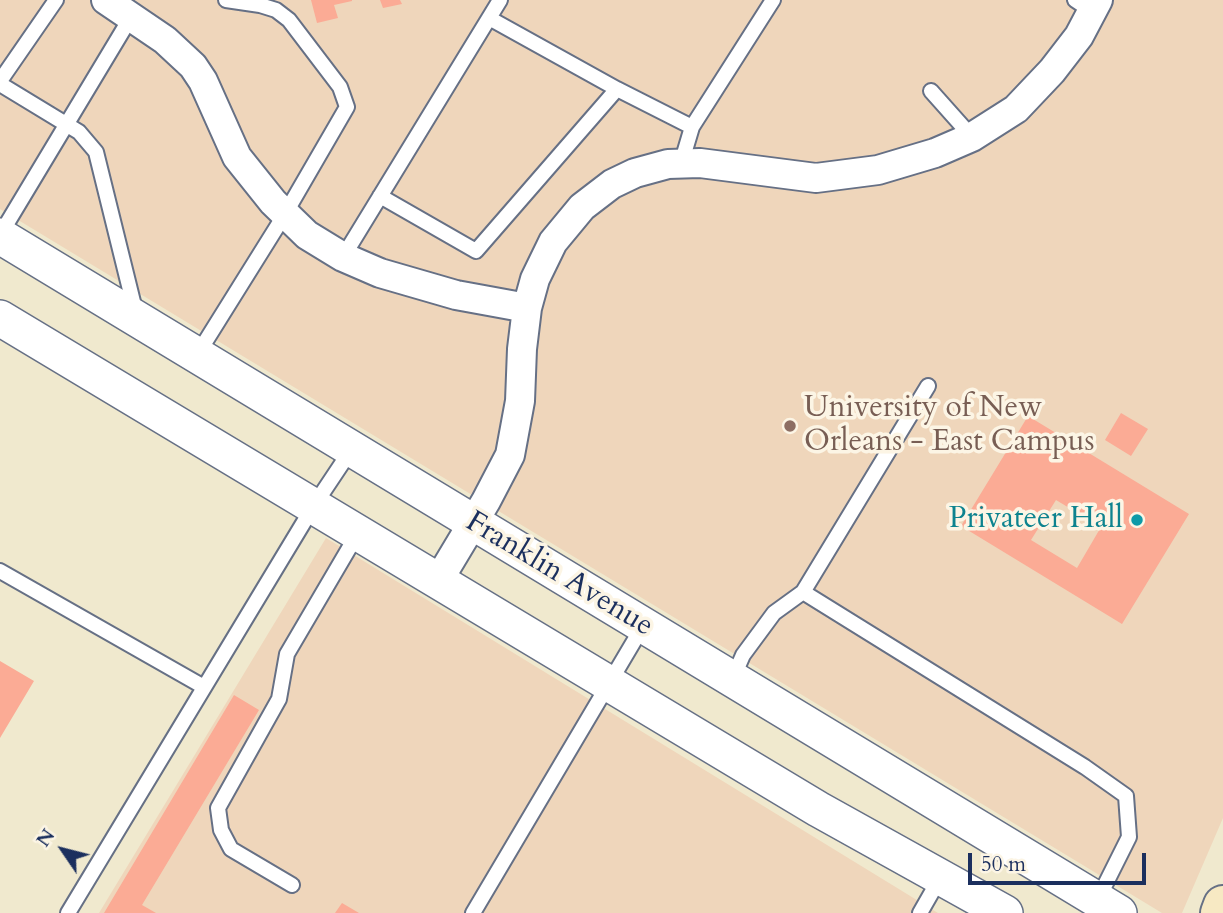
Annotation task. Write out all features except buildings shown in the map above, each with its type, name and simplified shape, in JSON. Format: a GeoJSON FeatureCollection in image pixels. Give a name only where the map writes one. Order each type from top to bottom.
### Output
{"type":"FeatureCollection","features":[{"type":"Feature","properties":{"kind":"main road"},"geometry":{"type":"LineString","coordinates":[[1220,913],[1223,905]]}},
{"type":"Feature","properties":{"kind":"street"},"geometry":{"type":"LineString","coordinates":[[106,0],[165,40],[193,66],[203,81],[237,157],[273,202],[307,234],[343,257],[380,273],[456,295],[527,307]]}},
{"type":"Feature","properties":{"kind":"street"},"geometry":{"type":"LineString","coordinates":[[438,581],[510,455],[520,401],[527,307],[535,279],[554,242],[582,207],[612,184],[635,173],[668,164],[700,163],[816,178],[878,170],[935,153],[972,137],[1016,109],[1052,71],[1079,36],[1088,4]]}},
{"type":"Feature","properties":{"kind":"street","name":"Franklin Avenue"},"geometry":{"type":"LineString","coordinates":[[0,236],[1108,907]]}},
{"type":"Feature","properties":{"kind":"street"},"geometry":{"type":"LineString","coordinates":[[0,318],[807,803],[1005,913]]}},
{"type":"Feature","properties":{"kind":"lane"},"geometry":{"type":"LineString","coordinates":[[56,0],[0,83],[67,124],[89,142],[96,152],[138,319]]}},
{"type":"Feature","properties":{"kind":"lane"},"geometry":{"type":"LineString","coordinates":[[197,355],[285,214],[347,107],[340,87],[289,20],[276,9],[226,0]]}},
{"type":"Feature","properties":{"kind":"lane"},"geometry":{"type":"LineString","coordinates":[[343,257],[500,0]]}},
{"type":"Feature","properties":{"kind":"lane"},"geometry":{"type":"LineString","coordinates":[[681,164],[692,127],[773,0]]}},
{"type":"Feature","properties":{"kind":"lane"},"geometry":{"type":"LineString","coordinates":[[0,236],[131,17]]}},
{"type":"Feature","properties":{"kind":"lane"},"geometry":{"type":"LineString","coordinates":[[489,18],[692,127]]}},
{"type":"Feature","properties":{"kind":"lane"},"geometry":{"type":"LineString","coordinates":[[380,197],[476,251],[617,89]]}},
{"type":"Feature","properties":{"kind":"lane"},"geometry":{"type":"LineString","coordinates":[[931,91],[972,137]]}},
{"type":"Feature","properties":{"kind":"lane"},"geometry":{"type":"LineString","coordinates":[[732,680],[743,655],[774,613],[803,592],[928,386]]}},
{"type":"Feature","properties":{"kind":"lane"},"geometry":{"type":"LineString","coordinates":[[68,913],[313,507],[351,450]]}},
{"type":"Feature","properties":{"kind":"lane"},"geometry":{"type":"LineString","coordinates":[[292,885],[231,849],[221,830],[219,807],[279,699],[287,654],[358,533]]}},
{"type":"Feature","properties":{"kind":"lane"},"geometry":{"type":"LineString","coordinates":[[0,571],[204,687]]}},
{"type":"Feature","properties":{"kind":"lane"},"geometry":{"type":"LineString","coordinates":[[803,592],[1085,767],[1126,796],[1129,837],[1108,907]]}},
{"type":"Feature","properties":{"kind":"lane"},"geometry":{"type":"LineString","coordinates":[[477,912],[643,626]]}},
{"type":"Feature","properties":{"kind":"lane"},"geometry":{"type":"LineString","coordinates":[[920,913],[940,877]]}},
{"type":"Feature","properties":{"kind":"shaded area","name":"University of New Orleans - East Campus"},"geometry":{"type":"Polygon","coordinates":[[[0,0],[1223,0],[1223,818],[1182,913],[1162,913],[0,209],[0,0]]]}},
{"type":"Feature","properties":{"kind":"shaded area"},"geometry":{"type":"Polygon","coordinates":[[[326,538],[938,913],[99,913],[326,538]]]}},
{"type":"Feature","properties":{"kind":"place","name":"University of New Orleans - East Campus"},"geometry":{"type":"Point","coordinates":[790,426]}},
{"type":"Feature","properties":{"kind":"place","name":"Privateer Hall"},"geometry":{"type":"Point","coordinates":[1137,520]}}]}
